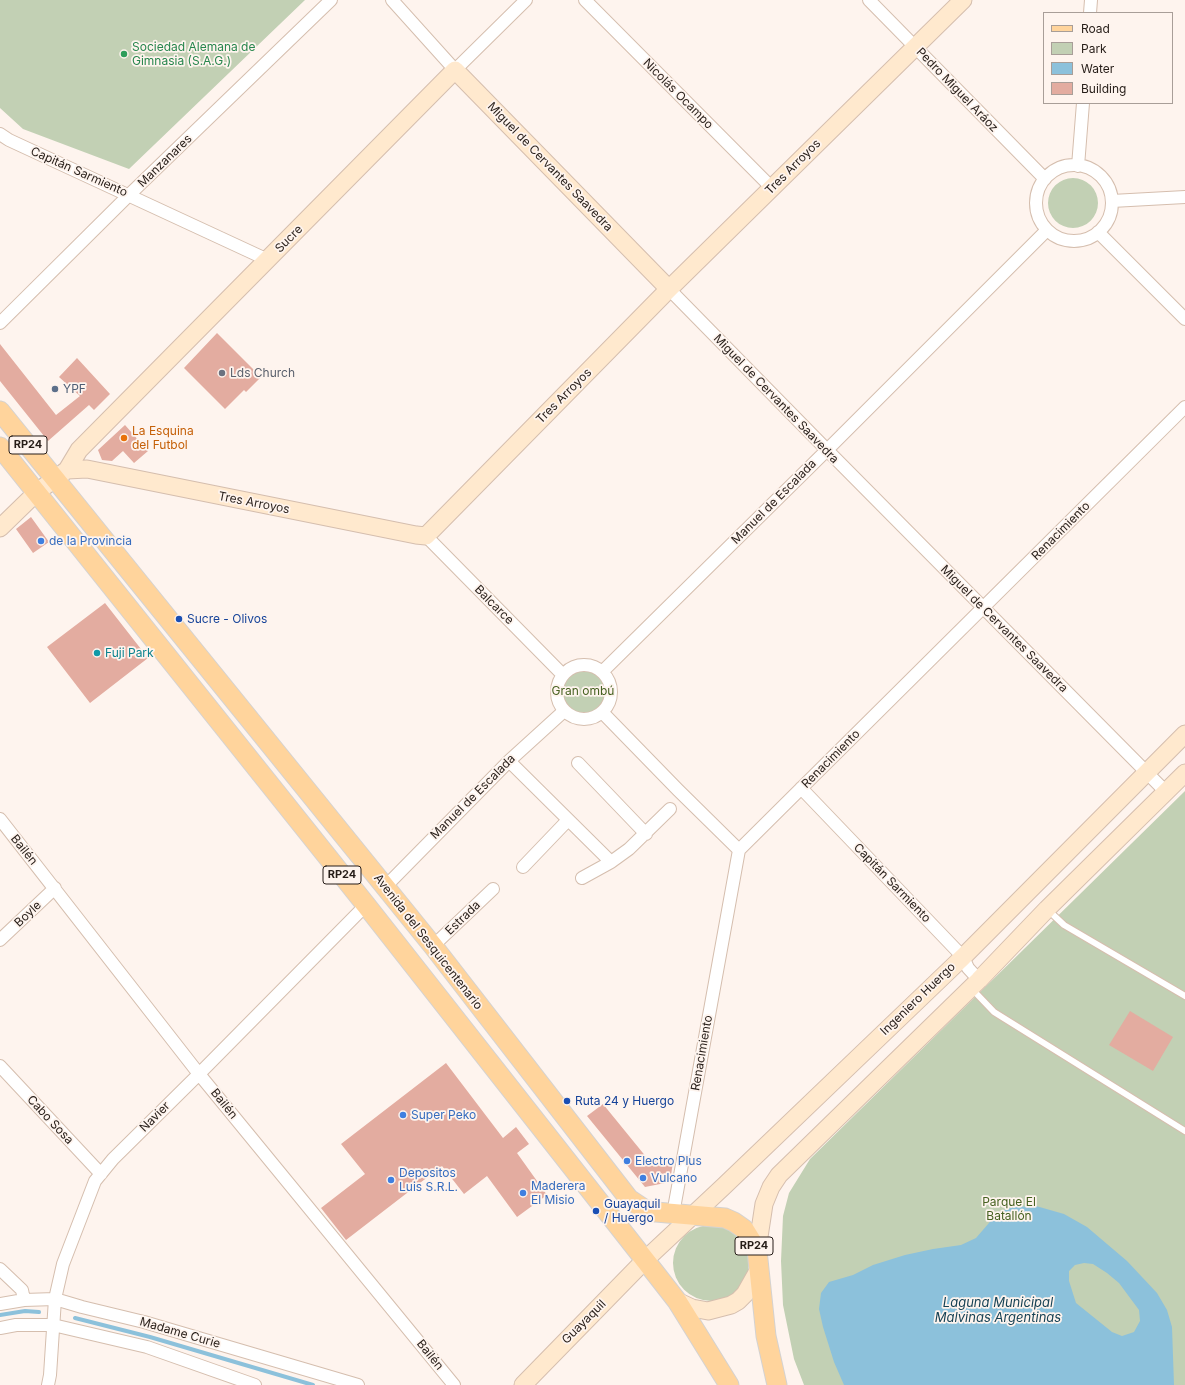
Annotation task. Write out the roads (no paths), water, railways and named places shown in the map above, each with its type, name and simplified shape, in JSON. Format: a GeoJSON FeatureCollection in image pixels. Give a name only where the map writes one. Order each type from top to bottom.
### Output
{"type":"FeatureCollection","features":[{"type":"Feature","properties":{"kind":"main road","name":"Avenida del Sesquicentenario"},"geometry":{"type":"LineString","coordinates":[[0,411],[61,475],[433,946],[629,1199],[644,1209],[682,1215],[725,1218],[744,1229],[757,1250],[766,1336],[777,1385]]}},
{"type":"Feature","properties":{"kind":"main road","name":"RP24"},"geometry":{"type":"LineString","coordinates":[[0,447],[366,904],[646,1260],[677,1301],[728,1385]]}},
{"type":"Feature","properties":{"kind":"street","name":"Manzanares"},"geometry":{"type":"LineString","coordinates":[[0,323],[129,195],[331,0]]}},
{"type":"Feature","properties":{"kind":"street","name":"Miguel de Cervantes Saavedra"},"geometry":{"type":"LineString","coordinates":[[392,0],[455,70],[669,289],[1166,792]]}},
{"type":"Feature","properties":{"kind":"street","name":"Sucre"},"geometry":{"type":"LineString","coordinates":[[61,475],[79,450],[526,0]]}},
{"type":"Feature","properties":{"kind":"street","name":"Nicolás Ocampo"},"geometry":{"type":"LineString","coordinates":[[585,0],[772,188]]}},
{"type":"Feature","properties":{"kind":"street","name":"Pedro Miguel Aráoz"},"geometry":{"type":"LineString","coordinates":[[869,0],[1045,180]]}},
{"type":"Feature","properties":{"kind":"street","name":"Tres Arroyos"},"geometry":{"type":"LineString","coordinates":[[61,475],[87,469],[426,536],[669,289],[963,0]]}},
{"type":"Feature","properties":{"kind":"street"},"geometry":{"type":"LineString","coordinates":[[1090,0],[1090,12]]}},
{"type":"Feature","properties":{"kind":"street"},"geometry":{"type":"LineString","coordinates":[[1078,166],[1083,104]]}},
{"type":"Feature","properties":{"kind":"street","name":"Capitán Sarmiento"},"geometry":{"type":"LineString","coordinates":[[0,134],[9,140],[268,260]]}},
{"type":"Feature","properties":{"kind":"street"},"geometry":{"type":"LineString","coordinates":[[1066,166],[1078,166],[1091,169],[1102,177],[1109,188],[1112,201],[1111,213],[1106,224],[1089,238],[1078,241],[1056,237],[1047,230],[1040,221],[1036,199],[1045,180],[1054,171],[1066,166]]}},
{"type":"Feature","properties":{"kind":"street"},"geometry":{"type":"LineString","coordinates":[[1112,201],[1185,196]]}},
{"type":"Feature","properties":{"kind":"street","name":"Manuel de Escalada"},"geometry":{"type":"LineString","coordinates":[[602,672],[1047,230]]}},
{"type":"Feature","properties":{"kind":"street"},"geometry":{"type":"LineString","coordinates":[[1098,232],[1185,319]]}},
{"type":"Feature","properties":{"kind":"street","name":"Renacimiento"},"geometry":{"type":"LineString","coordinates":[[682,1215],[739,850],[1185,407]]}},
{"type":"Feature","properties":{"kind":"street"},"geometry":{"type":"LineString","coordinates":[[0,528],[37,492],[61,475]]}},
{"type":"Feature","properties":{"kind":"street","name":"Balcarce"},"geometry":{"type":"LineString","coordinates":[[426,536],[563,675]]}},
{"type":"Feature","properties":{"kind":"street"},"geometry":{"type":"LineString","coordinates":[[586,665],[595,667],[602,672],[607,678],[611,692],[607,706],[602,712],[595,717],[579,719],[570,716],[564,711],[559,704],[557,697],[559,681],[563,675],[574,667],[586,665]]}},
{"type":"Feature","properties":{"kind":"street","name":"Manuel de Escalada"},"geometry":{"type":"LineString","coordinates":[[385,887],[509,761],[564,711]]}},
{"type":"Feature","properties":{"kind":"street"},"geometry":{"type":"LineString","coordinates":[[602,712],[739,850]]}},
{"type":"Feature","properties":{"kind":"street","name":"Ingeniero Huergo"},"geometry":{"type":"LineString","coordinates":[[646,1260],[682,1215],[963,956],[1185,734]]}},
{"type":"Feature","properties":{"kind":"street"},"geometry":{"type":"LineString","coordinates":[[509,761],[612,862]]}},
{"type":"Feature","properties":{"kind":"street"},"geometry":{"type":"LineString","coordinates":[[578,764],[646,834]]}},
{"type":"Feature","properties":{"kind":"street"},"geometry":{"type":"LineString","coordinates":[[757,1250],[764,1204],[771,1187],[779,1175],[975,984],[1185,773]]}},
{"type":"Feature","properties":{"kind":"street","name":"Capitán Sarmiento"},"geometry":{"type":"LineString","coordinates":[[801,788],[963,956],[975,984]]}},
{"type":"Feature","properties":{"kind":"street"},"geometry":{"type":"LineString","coordinates":[[582,878],[612,862],[630,849],[670,809]]}},
{"type":"Feature","properties":{"kind":"street","name":"Bailén"},"geometry":{"type":"LineString","coordinates":[[0,819],[199,1074],[454,1385]]}},
{"type":"Feature","properties":{"kind":"street"},"geometry":{"type":"LineString","coordinates":[[523,867],[568,820]]}},
{"type":"Feature","properties":{"kind":"street","name":"Boyle"},"geometry":{"type":"LineString","coordinates":[[0,940],[55,888]]}},
{"type":"Feature","properties":{"kind":"street","name":"Estrada"},"geometry":{"type":"LineString","coordinates":[[433,946],[493,889]]}},
{"type":"Feature","properties":{"kind":"street"},"geometry":{"type":"LineString","coordinates":[[1023,896],[1045,912]]}},
{"type":"Feature","properties":{"kind":"street","name":"Navier"},"geometry":{"type":"LineString","coordinates":[[48,1385],[55,1299],[63,1264],[96,1181],[113,1159],[366,904]]}},
{"type":"Feature","properties":{"kind":"street","name":"Cabo Sosa"},"geometry":{"type":"LineString","coordinates":[[0,1066],[101,1174]]}},
{"type":"Feature","properties":{"kind":"street","name":"Guayaquil"},"geometry":{"type":"LineString","coordinates":[[523,1385],[646,1260]]}},
{"type":"Feature","properties":{"kind":"street"},"geometry":{"type":"LineString","coordinates":[[0,1269],[22,1290],[24,1300]]}},
{"type":"Feature","properties":{"kind":"street","name":"RP24"},"geometry":{"type":"LineString","coordinates":[[677,1301],[692,1308],[708,1311],[731,1305],[745,1294],[758,1271]]}},
{"type":"Feature","properties":{"kind":"street","name":"Madame Curie"},"geometry":{"type":"LineString","coordinates":[[0,1304],[24,1300],[55,1299],[144,1322],[358,1385]]}},
{"type":"Feature","properties":{"kind":"street","name":"Madame Curie"},"geometry":{"type":"LineString","coordinates":[[0,1328],[16,1325],[53,1325],[147,1347],[255,1385]]}},
{"type":"Feature","properties":{"kind":"lane"},"geometry":{"type":"LineString","coordinates":[[1045,912],[1064,925],[1185,996]]}},
{"type":"Feature","properties":{"kind":"lane"},"geometry":{"type":"LineString","coordinates":[[975,984],[994,1012],[1185,1131]]}},
{"type":"Feature","properties":{"kind":"water","name":"Laguna Municipal Malvinas Argentinas"},"geometry":{"type":"Polygon","coordinates":[[[1036,1206],[1064,1214],[1087,1227],[1127,1261],[1157,1293],[1167,1310],[1172,1327],[1174,1385],[844,1385],[834,1362],[819,1309],[821,1293],[829,1282],[853,1275],[873,1265],[905,1255],[961,1245],[976,1238],[995,1216],[1004,1210],[1014,1207],[1036,1206]],[[1084,1263],[1075,1265],[1069,1271],[1069,1281],[1076,1303],[1112,1332],[1122,1336],[1134,1332],[1140,1321],[1139,1310],[1119,1283],[1093,1264],[1084,1263]]]}},
{"type":"Feature","properties":{"kind":"waterway"},"geometry":{"type":"LineString","coordinates":[[0,1315],[25,1311],[39,1312]]}},
{"type":"Feature","properties":{"kind":"waterway"},"geometry":{"type":"LineString","coordinates":[[75,1318],[150,1337],[313,1385]]}},
{"type":"Feature","properties":{"kind":"place","name":"Sociedad Alemana de Gimnasia (S.A.G.)"},"geometry":{"type":"Point","coordinates":[124,54]}},
{"type":"Feature","properties":{"kind":"place","name":"Lds Church"},"geometry":{"type":"Point","coordinates":[222,373]}},
{"type":"Feature","properties":{"kind":"place","name":"YPF"},"geometry":{"type":"Point","coordinates":[55,389]}},
{"type":"Feature","properties":{"kind":"place","name":"La Esquina del Futbol"},"geometry":{"type":"Point","coordinates":[124,438]}},
{"type":"Feature","properties":{"kind":"place","name":"de la Provincia"},"geometry":{"type":"Point","coordinates":[41,541]}},
{"type":"Feature","properties":{"kind":"place","name":"Sucre - Olivos"},"geometry":{"type":"Point","coordinates":[179,619]}},
{"type":"Feature","properties":{"kind":"place","name":"Fuji Park"},"geometry":{"type":"Point","coordinates":[97,653]}},
{"type":"Feature","properties":{"kind":"place","name":"Ruta 24 y Huergo"},"geometry":{"type":"Point","coordinates":[567,1101]}},
{"type":"Feature","properties":{"kind":"place","name":"Super Peko"},"geometry":{"type":"Point","coordinates":[403,1115]}},
{"type":"Feature","properties":{"kind":"place","name":"Electro Plus"},"geometry":{"type":"Point","coordinates":[627,1161]}},
{"type":"Feature","properties":{"kind":"place","name":"Vulcano"},"geometry":{"type":"Point","coordinates":[643,1178]}},
{"type":"Feature","properties":{"kind":"place","name":"Depositos Luis S.R.L."},"geometry":{"type":"Point","coordinates":[391,1180]}},
{"type":"Feature","properties":{"kind":"place","name":"Maderera El Misio"},"geometry":{"type":"Point","coordinates":[523,1193]}},
{"type":"Feature","properties":{"kind":"place","name":"Guayaquil / Huergo"},"geometry":{"type":"Point","coordinates":[596,1211]}},
{"type":"Feature","properties":{"kind":"park label","name":"Gran ombú"},"geometry":{"type":"Point","coordinates":[583,691]}},
{"type":"Feature","properties":{"kind":"park label","name":"Parque El Batallón"},"geometry":{"type":"Point","coordinates":[1009,1209]}}]}
